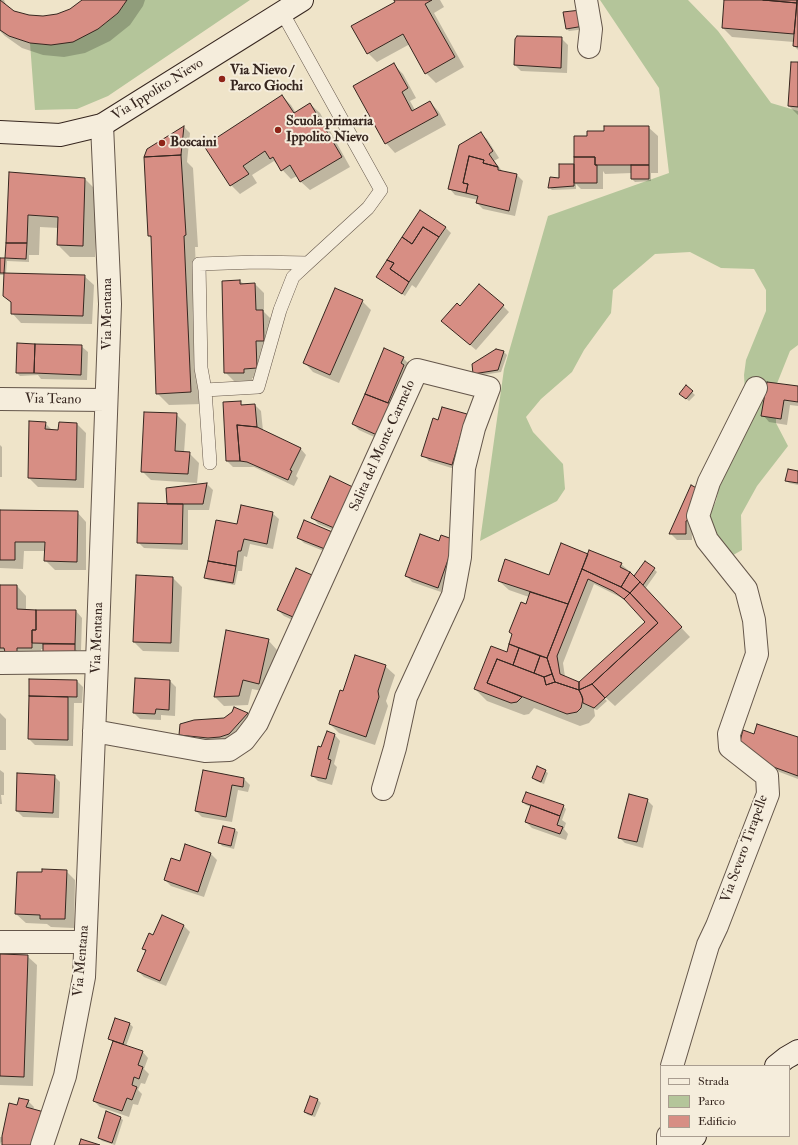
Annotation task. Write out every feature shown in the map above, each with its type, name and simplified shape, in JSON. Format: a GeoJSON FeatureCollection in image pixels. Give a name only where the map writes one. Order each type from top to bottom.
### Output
{"type":"FeatureCollection","features":[{"type":"Feature","properties":{"kind":"street","name":"Via Ippolito Nievo"},"geometry":{"type":"LineString","coordinates":[[0,132],[60,135],[102,125],[302,0]]}},
{"type":"Feature","properties":{"kind":"street"},"geometry":{"type":"LineString","coordinates":[[586,0],[591,29],[589,47]]}},
{"type":"Feature","properties":{"kind":"street","name":"Via Mentana"},"geometry":{"type":"LineString","coordinates":[[42,1145],[65,1076],[84,977],[84,942],[97,662],[110,304],[102,125]]}},
{"type":"Feature","properties":{"kind":"street","name":"Salita del Monte Carmelo"},"geometry":{"type":"LineString","coordinates":[[94,731],[205,751],[229,750],[244,740],[257,723],[417,370],[489,388],[474,428],[464,468],[460,558],[453,595],[406,697],[395,748],[383,789]]}},
{"type":"Feature","properties":{"kind":"street","name":"Via Severo Tirapelle"},"geometry":{"type":"LineString","coordinates":[[672,1065],[708,945],[717,926],[768,794],[767,776],[730,747],[729,734],[757,654],[754,620],[746,589],[707,540],[698,516],[709,482],[756,388]]}},
{"type":"Feature","properties":{"kind":"street","name":"Via Teano"},"geometry":{"type":"LineString","coordinates":[[0,399],[106,400]]}},
{"type":"Feature","properties":{"kind":"street"},"geometry":{"type":"LineString","coordinates":[[0,663],[97,662]]}},
{"type":"Feature","properties":{"kind":"street"},"geometry":{"type":"LineString","coordinates":[[0,942],[84,942]]}},
{"type":"Feature","properties":{"kind":"street"},"geometry":{"type":"LineString","coordinates":[[777,1065],[798,1051]]}},
{"type":"Feature","properties":{"kind":"street"},"geometry":{"type":"LineString","coordinates":[[686,1145],[695,1137]]}},
{"type":"Feature","properties":{"kind":"lane"},"geometry":{"type":"LineString","coordinates":[[206,390],[258,387],[280,310],[293,277],[368,208],[382,190],[282,12]]}},
{"type":"Feature","properties":{"kind":"lane"},"geometry":{"type":"LineString","coordinates":[[210,463],[206,390],[202,368],[199,264],[256,262],[308,263]]}},
{"type":"Feature","properties":{"kind":"green space"},"geometry":{"type":"Polygon","coordinates":[[[127,0],[250,0],[108,96],[77,109],[35,110],[30,43],[51,45],[98,29],[118,13],[127,0]]]}},
{"type":"Feature","properties":{"kind":"green space"},"geometry":{"type":"Polygon","coordinates":[[[600,0],[688,0],[718,31],[771,103],[798,111],[798,345],[790,351],[776,386],[776,423],[788,446],[757,486],[741,515],[742,550],[721,562],[696,544],[716,501],[721,479],[734,458],[746,409],[744,375],[746,360],[766,311],[766,290],[754,269],[721,268],[690,252],[655,254],[613,290],[611,313],[584,350],[572,372],[541,399],[526,417],[533,432],[563,464],[565,489],[557,501],[480,541],[504,369],[548,216],[669,173],[659,88],[600,0]]]}},
{"type":"Feature","properties":{"kind":"building"},"geometry":{"type":"Polygon","coordinates":[[[0,0],[14,11],[29,15],[43,16],[57,14],[70,9],[82,0],[127,0],[118,13],[98,29],[73,42],[51,45],[30,43],[9,36],[0,30],[0,0]]]}},
{"type":"Feature","properties":{"kind":"building"},"geometry":{"type":"Polygon","coordinates":[[[394,0],[432,0],[425,4],[455,57],[425,74],[403,34],[367,54],[351,26],[395,2],[394,0]]]}},
{"type":"Feature","properties":{"kind":"building"},"geometry":{"type":"Polygon","coordinates":[[[724,0],[763,0],[797,3],[794,34],[722,28],[724,0]]]}},
{"type":"Feature","properties":{"kind":"building"},"geometry":{"type":"Polygon","coordinates":[[[763,0],[797,0],[797,3],[763,0]]]}},
{"type":"Feature","properties":{"kind":"building"},"geometry":{"type":"Polygon","coordinates":[[[798,0],[798,47],[793,46],[798,0]]]}},
{"type":"Feature","properties":{"kind":"building"},"geometry":{"type":"Polygon","coordinates":[[[581,10],[584,26],[566,29],[563,12],[581,10]]]}},
{"type":"Feature","properties":{"kind":"building"},"geometry":{"type":"Polygon","coordinates":[[[517,36],[562,37],[561,68],[514,65],[515,39],[517,36]]]}},
{"type":"Feature","properties":{"kind":"building"},"geometry":{"type":"Polygon","coordinates":[[[791,62],[798,62],[798,107],[788,106],[791,62]]]}},
{"type":"Feature","properties":{"kind":"building"},"geometry":{"type":"Polygon","coordinates":[[[394,63],[408,88],[402,92],[412,111],[430,101],[438,115],[385,144],[353,86],[394,63]]]}},
{"type":"Feature","properties":{"kind":"building","name":"Scuola primaria Ippolito Nievo"},"geometry":{"type":"Polygon","coordinates":[[[282,95],[294,113],[310,103],[342,157],[300,182],[290,165],[281,171],[273,157],[270,159],[265,151],[243,166],[249,174],[230,186],[204,146],[282,95]]]}},
{"type":"Feature","properties":{"kind":"building"},"geometry":{"type":"Polygon","coordinates":[[[184,126],[181,155],[144,157],[147,149],[184,126]]]}},
{"type":"Feature","properties":{"kind":"building"},"geometry":{"type":"Polygon","coordinates":[[[604,126],[649,126],[649,165],[595,165],[595,157],[574,157],[574,136],[587,136],[587,131],[604,131],[604,126]]]}},
{"type":"Feature","properties":{"kind":"building"},"geometry":{"type":"Polygon","coordinates":[[[481,132],[493,151],[489,154],[498,167],[483,163],[484,160],[469,156],[463,183],[468,184],[466,193],[448,189],[459,145],[481,132]]]}},
{"type":"Feature","properties":{"kind":"building"},"geometry":{"type":"Polygon","coordinates":[[[181,155],[186,235],[184,236],[191,392],[156,394],[151,236],[148,236],[144,157],[181,155]]]}},
{"type":"Feature","properties":{"kind":"building"},"geometry":{"type":"Polygon","coordinates":[[[469,156],[484,160],[483,163],[498,167],[498,170],[517,174],[509,211],[476,203],[478,196],[466,193],[468,184],[463,183],[469,156]]]}},
{"type":"Feature","properties":{"kind":"building"},"geometry":{"type":"Polygon","coordinates":[[[574,157],[595,157],[595,165],[597,165],[597,183],[574,183],[574,157]]]}},
{"type":"Feature","properties":{"kind":"building"},"geometry":{"type":"Polygon","coordinates":[[[559,164],[574,164],[574,186],[548,188],[550,177],[559,178],[559,164]]]}},
{"type":"Feature","properties":{"kind":"building"},"geometry":{"type":"Polygon","coordinates":[[[631,165],[649,165],[649,179],[631,179],[631,165]]]}},
{"type":"Feature","properties":{"kind":"building"},"geometry":{"type":"Polygon","coordinates":[[[9,172],[85,178],[83,246],[57,245],[58,217],[28,215],[27,243],[6,243],[9,172]]]}},
{"type":"Feature","properties":{"kind":"building"},"geometry":{"type":"Polygon","coordinates":[[[420,210],[446,227],[439,237],[423,227],[412,244],[402,237],[420,210]]]}},
{"type":"Feature","properties":{"kind":"building"},"geometry":{"type":"Polygon","coordinates":[[[423,227],[439,237],[409,282],[390,269],[394,263],[387,260],[402,237],[412,244],[423,227]]]}},
{"type":"Feature","properties":{"kind":"building"},"geometry":{"type":"Polygon","coordinates":[[[6,243],[27,243],[26,259],[5,258],[6,243]]]}},
{"type":"Feature","properties":{"kind":"building"},"geometry":{"type":"Polygon","coordinates":[[[0,258],[5,258],[4,273],[0,273],[0,258]]]}},
{"type":"Feature","properties":{"kind":"building"},"geometry":{"type":"Polygon","coordinates":[[[387,260],[394,263],[390,269],[409,282],[402,294],[376,277],[387,260]]]}},
{"type":"Feature","properties":{"kind":"building"},"geometry":{"type":"Polygon","coordinates":[[[4,273],[85,275],[83,316],[11,314],[11,302],[3,296],[4,273]]]}},
{"type":"Feature","properties":{"kind":"building"},"geometry":{"type":"Polygon","coordinates":[[[240,280],[240,284],[255,283],[256,310],[263,310],[264,341],[256,341],[257,368],[244,369],[244,373],[224,373],[222,281],[240,280]]]}},
{"type":"Feature","properties":{"kind":"building"},"geometry":{"type":"Polygon","coordinates":[[[479,284],[504,305],[470,345],[441,321],[457,303],[460,306],[479,284]]]}},
{"type":"Feature","properties":{"kind":"building"},"geometry":{"type":"Polygon","coordinates":[[[335,288],[363,300],[330,375],[303,363],[335,288]]]}},
{"type":"Feature","properties":{"kind":"building"},"geometry":{"type":"Polygon","coordinates":[[[17,343],[35,344],[34,373],[16,373],[17,343]]]}},
{"type":"Feature","properties":{"kind":"building"},"geometry":{"type":"Polygon","coordinates":[[[35,344],[82,345],[81,375],[34,373],[35,344]]]}},
{"type":"Feature","properties":{"kind":"building"},"geometry":{"type":"Polygon","coordinates":[[[384,348],[404,357],[401,363],[404,365],[388,403],[365,394],[384,348]]]}},
{"type":"Feature","properties":{"kind":"building"},"geometry":{"type":"Polygon","coordinates":[[[496,349],[504,351],[498,370],[473,374],[472,364],[496,349]]]}},
{"type":"Feature","properties":{"kind":"building"},"geometry":{"type":"Polygon","coordinates":[[[767,382],[798,386],[798,402],[784,400],[781,419],[761,416],[767,382]]]}},
{"type":"Feature","properties":{"kind":"building"},"geometry":{"type":"Polygon","coordinates":[[[686,385],[693,391],[686,399],[679,394],[686,385]]]}},
{"type":"Feature","properties":{"kind":"building"},"geometry":{"type":"Polygon","coordinates":[[[365,394],[391,404],[377,435],[352,424],[365,394]]]}},
{"type":"Feature","properties":{"kind":"building"},"geometry":{"type":"Polygon","coordinates":[[[241,401],[241,405],[255,404],[257,427],[237,425],[240,461],[226,461],[223,402],[241,401]]]}},
{"type":"Feature","properties":{"kind":"building"},"geometry":{"type":"Polygon","coordinates":[[[442,407],[467,414],[452,465],[421,456],[433,418],[438,420],[442,407]]]}},
{"type":"Feature","properties":{"kind":"building"},"geometry":{"type":"Polygon","coordinates":[[[144,412],[177,413],[175,451],[190,452],[188,474],[141,472],[144,412]]]}},
{"type":"Feature","properties":{"kind":"building"},"geometry":{"type":"Polygon","coordinates":[[[29,421],[46,422],[45,429],[58,430],[59,422],[77,423],[76,480],[28,478],[29,421]]]}},
{"type":"Feature","properties":{"kind":"building"},"geometry":{"type":"Polygon","coordinates":[[[237,425],[257,427],[301,448],[290,470],[292,471],[288,480],[247,462],[240,461],[237,425]]]}},
{"type":"Feature","properties":{"kind":"building"},"geometry":{"type":"Polygon","coordinates":[[[788,469],[798,471],[798,483],[785,481],[788,469]]]}},
{"type":"Feature","properties":{"kind":"building"},"geometry":{"type":"Polygon","coordinates":[[[330,476],[359,490],[341,531],[311,518],[330,476]]]}},
{"type":"Feature","properties":{"kind":"building"},"geometry":{"type":"Polygon","coordinates":[[[207,483],[203,504],[167,504],[166,488],[207,483]]]}},
{"type":"Feature","properties":{"kind":"building"},"geometry":{"type":"Polygon","coordinates":[[[691,485],[702,491],[688,520],[686,521],[686,534],[669,534],[691,485]]]}},
{"type":"Feature","properties":{"kind":"building"},"geometry":{"type":"Polygon","coordinates":[[[138,503],[183,504],[182,544],[137,543],[138,503]]]}},
{"type":"Feature","properties":{"kind":"building"},"geometry":{"type":"Polygon","coordinates":[[[241,505],[273,512],[267,544],[244,539],[241,551],[238,551],[236,566],[208,561],[216,520],[237,524],[241,505]]]}},
{"type":"Feature","properties":{"kind":"building"},"geometry":{"type":"Polygon","coordinates":[[[0,510],[78,511],[77,562],[44,561],[45,542],[15,542],[15,560],[0,560],[0,510]]]}},
{"type":"Feature","properties":{"kind":"building"},"geometry":{"type":"Polygon","coordinates":[[[304,520],[337,534],[330,551],[297,538],[304,520]]]}},
{"type":"Feature","properties":{"kind":"building"},"geometry":{"type":"Polygon","coordinates":[[[420,534],[439,541],[441,535],[455,540],[438,588],[405,576],[420,534]]]}},
{"type":"Feature","properties":{"kind":"building"},"geometry":{"type":"Polygon","coordinates":[[[561,543],[588,554],[568,604],[498,581],[505,559],[549,575],[561,543]]]}},
{"type":"Feature","properties":{"kind":"building"},"geometry":{"type":"Polygon","coordinates":[[[589,550],[622,563],[620,567],[630,572],[621,587],[582,569],[589,550]]]}},
{"type":"Feature","properties":{"kind":"building"},"geometry":{"type":"Polygon","coordinates":[[[208,561],[236,566],[233,583],[204,578],[208,561]]]}},
{"type":"Feature","properties":{"kind":"building"},"geometry":{"type":"Polygon","coordinates":[[[645,561],[655,568],[643,585],[634,576],[645,561]]]}},
{"type":"Feature","properties":{"kind":"building"},"geometry":{"type":"Polygon","coordinates":[[[296,568],[319,578],[309,602],[301,598],[293,617],[277,610],[296,568]]]}},
{"type":"Feature","properties":{"kind":"building"},"geometry":{"type":"Polygon","coordinates":[[[582,569],[621,587],[630,593],[624,599],[613,591],[588,579],[557,656],[560,674],[579,682],[579,690],[555,682],[547,658],[582,569]]]}},
{"type":"Feature","properties":{"kind":"building"},"geometry":{"type":"Polygon","coordinates":[[[630,572],[640,582],[630,593],[621,587],[630,572]]]}},
{"type":"Feature","properties":{"kind":"building"},"geometry":{"type":"Polygon","coordinates":[[[136,575],[173,577],[171,643],[133,642],[136,575]]]}},
{"type":"Feature","properties":{"kind":"building"},"geometry":{"type":"Polygon","coordinates":[[[640,582],[682,627],[605,698],[592,684],[658,623],[630,593],[640,582]]]}},
{"type":"Feature","properties":{"kind":"building"},"geometry":{"type":"Polygon","coordinates":[[[0,585],[17,585],[17,609],[36,610],[36,630],[32,630],[32,648],[17,648],[17,652],[5,652],[4,648],[0,648],[0,585]]]}},
{"type":"Feature","properties":{"kind":"building"},"geometry":{"type":"Polygon","coordinates":[[[530,592],[568,604],[547,658],[509,644],[512,634],[509,632],[521,602],[526,604],[530,592]]]}},
{"type":"Feature","properties":{"kind":"building"},"geometry":{"type":"Polygon","coordinates":[[[630,593],[658,623],[592,684],[579,690],[579,682],[645,622],[624,599],[630,593]]]}},
{"type":"Feature","properties":{"kind":"building"},"geometry":{"type":"Polygon","coordinates":[[[36,610],[76,610],[75,644],[32,643],[32,630],[36,630],[36,610]]]}},
{"type":"Feature","properties":{"kind":"building"},"geometry":{"type":"Polygon","coordinates":[[[226,630],[269,639],[259,684],[243,680],[239,696],[214,697],[226,630]]]}},
{"type":"Feature","properties":{"kind":"building"},"geometry":{"type":"Polygon","coordinates":[[[43,644],[75,644],[75,659],[43,653],[43,644]]]}},
{"type":"Feature","properties":{"kind":"building"},"geometry":{"type":"Polygon","coordinates":[[[509,644],[519,648],[513,665],[497,659],[487,683],[522,697],[517,702],[511,703],[474,689],[491,646],[507,652],[509,644]]]}},
{"type":"Feature","properties":{"kind":"building"},"geometry":{"type":"Polygon","coordinates":[[[519,648],[540,656],[534,673],[513,665],[519,648]]]}},
{"type":"Feature","properties":{"kind":"building"},"geometry":{"type":"Polygon","coordinates":[[[355,655],[386,665],[378,691],[379,697],[366,737],[329,724],[340,690],[343,691],[355,655]]]}},
{"type":"Feature","properties":{"kind":"building"},"geometry":{"type":"Polygon","coordinates":[[[540,656],[547,658],[552,674],[544,677],[534,673],[540,656]]]}},
{"type":"Feature","properties":{"kind":"building"},"geometry":{"type":"Polygon","coordinates":[[[497,659],[544,677],[546,685],[555,682],[579,690],[583,699],[581,708],[577,712],[567,714],[487,683],[497,659]]]}},
{"type":"Feature","properties":{"kind":"building"},"geometry":{"type":"Polygon","coordinates":[[[552,674],[555,682],[546,685],[544,677],[552,674]]]}},
{"type":"Feature","properties":{"kind":"building"},"geometry":{"type":"Polygon","coordinates":[[[135,678],[170,680],[169,710],[156,709],[155,714],[133,713],[135,678]]]}},
{"type":"Feature","properties":{"kind":"building"},"geometry":{"type":"Polygon","coordinates":[[[29,679],[77,680],[77,697],[29,696],[29,679]]]}},
{"type":"Feature","properties":{"kind":"building"},"geometry":{"type":"Polygon","coordinates":[[[592,684],[605,698],[594,708],[583,703],[579,690],[592,684]]]}},
{"type":"Feature","properties":{"kind":"building"},"geometry":{"type":"Polygon","coordinates":[[[29,696],[68,697],[68,740],[28,739],[29,696]]]}},
{"type":"Feature","properties":{"kind":"building"},"geometry":{"type":"Polygon","coordinates":[[[234,707],[248,713],[229,734],[220,737],[208,738],[179,735],[180,724],[194,720],[224,718],[232,712],[234,707]]]}},
{"type":"Feature","properties":{"kind":"building"},"geometry":{"type":"Polygon","coordinates":[[[757,724],[798,737],[798,776],[768,765],[739,745],[743,730],[754,734],[757,724]]]}},
{"type":"Feature","properties":{"kind":"building"},"geometry":{"type":"Polygon","coordinates":[[[327,731],[335,734],[328,759],[331,760],[326,779],[311,776],[318,746],[321,747],[327,731]]]}},
{"type":"Feature","properties":{"kind":"building"},"geometry":{"type":"Polygon","coordinates":[[[537,766],[546,770],[541,782],[532,778],[537,766]]]}},
{"type":"Feature","properties":{"kind":"building"},"geometry":{"type":"Polygon","coordinates":[[[203,770],[244,778],[243,787],[232,785],[226,817],[195,811],[203,770]]]}},
{"type":"Feature","properties":{"kind":"building"},"geometry":{"type":"Polygon","coordinates":[[[17,773],[55,775],[53,813],[16,811],[17,773]]]}},
{"type":"Feature","properties":{"kind":"building"},"geometry":{"type":"Polygon","coordinates":[[[526,792],[564,805],[560,816],[522,802],[526,792]]]}},
{"type":"Feature","properties":{"kind":"building"},"geometry":{"type":"Polygon","coordinates":[[[629,794],[648,799],[637,842],[618,838],[629,794]]]}},
{"type":"Feature","properties":{"kind":"building"},"geometry":{"type":"Polygon","coordinates":[[[531,805],[560,816],[557,825],[563,827],[560,834],[525,822],[531,805]]]}},
{"type":"Feature","properties":{"kind":"building"},"geometry":{"type":"Polygon","coordinates":[[[223,826],[235,829],[231,846],[218,843],[223,826]]]}},
{"type":"Feature","properties":{"kind":"building"},"geometry":{"type":"Polygon","coordinates":[[[185,844],[211,853],[198,892],[164,880],[171,858],[180,861],[185,844]]]}},
{"type":"Feature","properties":{"kind":"building"},"geometry":{"type":"Polygon","coordinates":[[[42,869],[67,870],[65,919],[40,919],[40,915],[15,914],[17,872],[42,872],[42,869]]]}},
{"type":"Feature","properties":{"kind":"building"},"geometry":{"type":"Polygon","coordinates":[[[162,915],[184,925],[160,981],[137,971],[146,950],[142,949],[149,933],[153,935],[162,915]]]}},
{"type":"Feature","properties":{"kind":"building"},"geometry":{"type":"Polygon","coordinates":[[[0,954],[28,955],[24,1077],[0,1076],[0,954]]]}},
{"type":"Feature","properties":{"kind":"building"},"geometry":{"type":"Polygon","coordinates":[[[115,1018],[130,1023],[123,1044],[108,1039],[115,1018]]]}},
{"type":"Feature","properties":{"kind":"building"},"geometry":{"type":"Polygon","coordinates":[[[113,1041],[143,1051],[138,1065],[143,1067],[139,1079],[134,1077],[132,1085],[137,1087],[132,1100],[127,1098],[122,1111],[93,1101],[113,1041]]]}},
{"type":"Feature","properties":{"kind":"building"},"geometry":{"type":"Polygon","coordinates":[[[310,1096],[318,1099],[312,1115],[304,1112],[310,1096]]]}},
{"type":"Feature","properties":{"kind":"building"},"geometry":{"type":"Polygon","coordinates":[[[19,1098],[29,1100],[26,1107],[44,1112],[34,1145],[2,1145],[2,1136],[9,1103],[17,1105],[19,1098]]]}},
{"type":"Feature","properties":{"kind":"building"},"geometry":{"type":"Polygon","coordinates":[[[106,1111],[121,1117],[112,1143],[98,1138],[106,1111]]]}},
{"type":"Feature","properties":{"kind":"building"},"geometry":{"type":"Polygon","coordinates":[[[81,1139],[100,1145],[79,1145],[81,1139]]]}},
{"type":"Feature","properties":{"kind":"place","name":"Via Nievo / Parco Giochi"},"geometry":{"type":"Point","coordinates":[222,79]}},
{"type":"Feature","properties":{"kind":"place","name":"Scuola primaria Ippolito Nievo"},"geometry":{"type":"Point","coordinates":[278,130]}},
{"type":"Feature","properties":{"kind":"place","name":"Boscaini"},"geometry":{"type":"Point","coordinates":[162,143]}}]}
